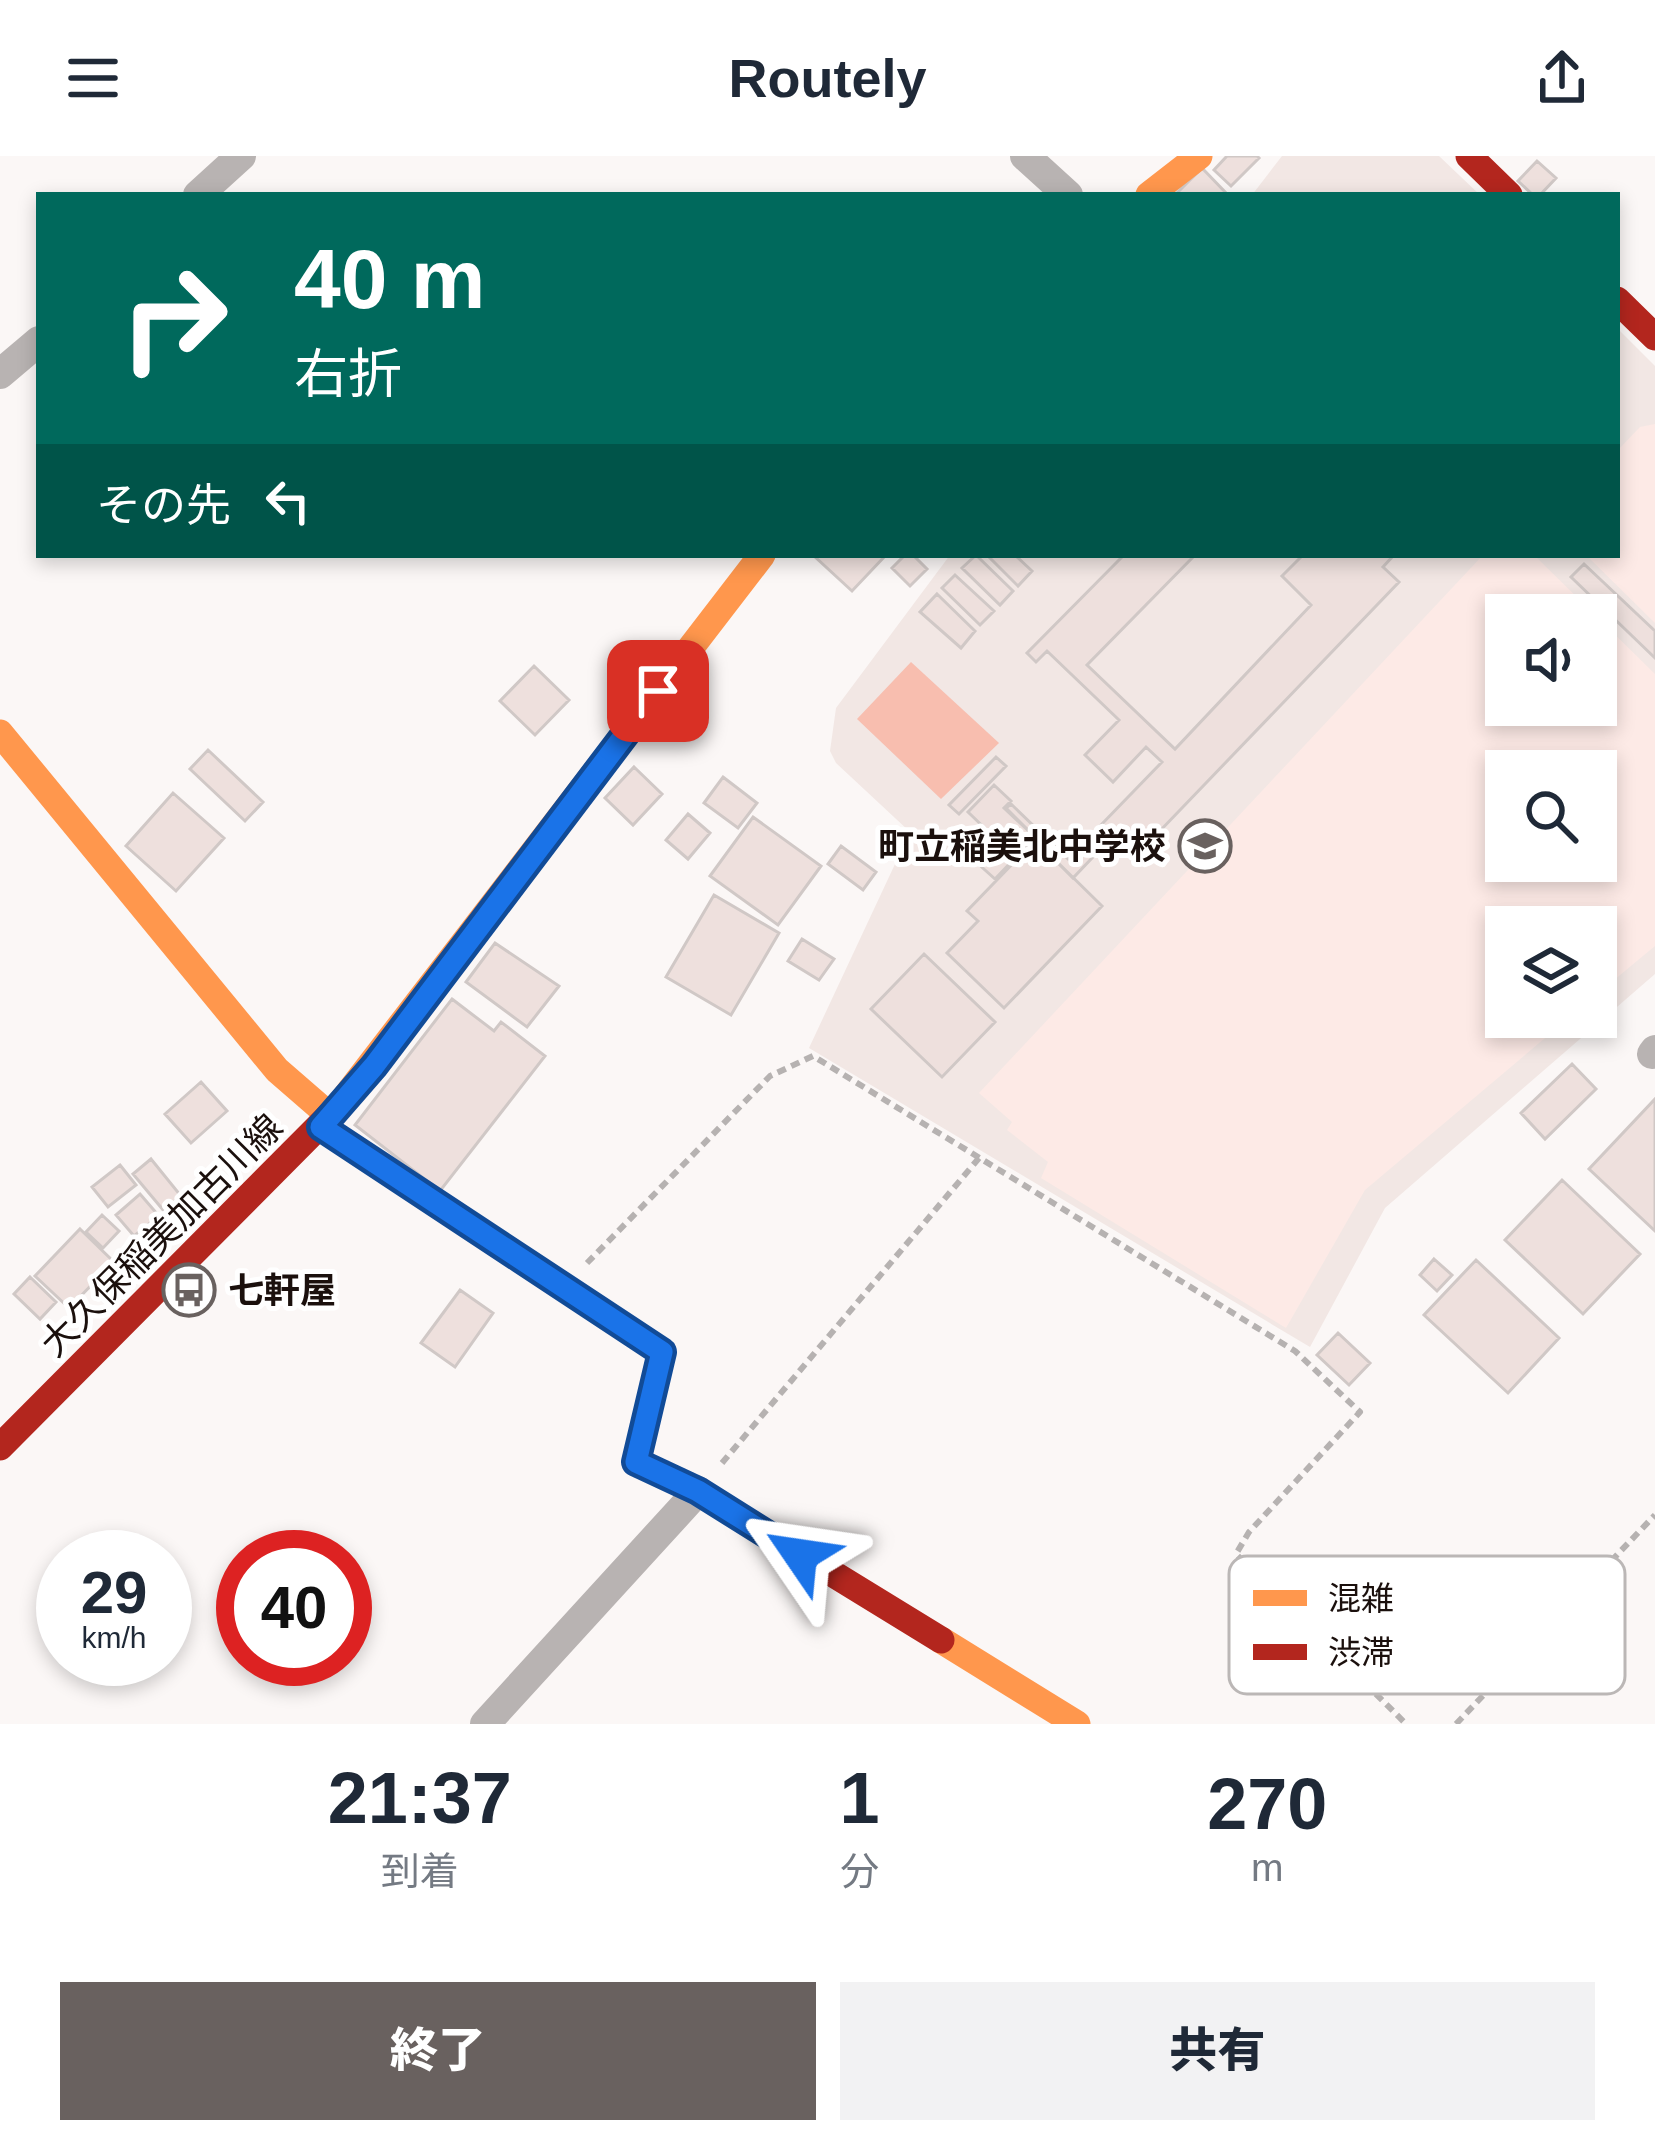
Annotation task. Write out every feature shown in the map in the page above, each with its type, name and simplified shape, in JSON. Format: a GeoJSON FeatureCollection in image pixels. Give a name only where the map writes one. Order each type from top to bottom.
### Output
{"type":"FeatureCollection","features":[{"type":"Feature","properties":{"kind":"street"},"geometry":{"type":"LineString","coordinates":[[1025,156],[1065,192]]}},
{"type":"Feature","properties":{"kind":"street"},"geometry":{"type":"LineString","coordinates":[[1153,192],[1199,156]]}},
{"type":"Feature","properties":{"kind":"street"},"geometry":{"type":"LineString","coordinates":[[1468,156],[1506,192]]}},
{"type":"Feature","properties":{"kind":"street"},"geometry":{"type":"LineString","coordinates":[[201,192],[228,160]]}},
{"type":"Feature","properties":{"kind":"street"},"geometry":{"type":"LineString","coordinates":[[1620,303],[1655,337]]}},
{"type":"Feature","properties":{"kind":"street"},"geometry":{"type":"LineString","coordinates":[[0,374],[36,344]]}},
{"type":"Feature","properties":{"kind":"street","name":"大久保稲美加古川線"},"geometry":{"type":"LineString","coordinates":[[0,1447],[325,1122],[760,558]]}},
{"type":"Feature","properties":{"kind":"street"},"geometry":{"type":"LineString","coordinates":[[0,733],[325,1122],[662,1352],[636,1462],[698,1491],[1077,1724]]}},
{"type":"Feature","properties":{"kind":"street"},"geometry":{"type":"LineString","coordinates":[[484,1724],[698,1491]]}},
{"type":"Feature","properties":{"kind":"path"},"geometry":{"type":"LineString","coordinates":[[562,1287],[770,1076],[813,1055],[1295,1351],[1360,1412],[1249,1532],[1238,1556]]}},
{"type":"Feature","properties":{"kind":"path"},"geometry":{"type":"LineString","coordinates":[[698,1491],[979,1159]]}},
{"type":"Feature","properties":{"kind":"path"},"geometry":{"type":"LineString","coordinates":[[1616,1556],[1655,1515]]}},
{"type":"Feature","properties":{"kind":"path"},"geometry":{"type":"LineString","coordinates":[[1376,1694],[1406,1724]]}},
{"type":"Feature","properties":{"kind":"path"},"geometry":{"type":"LineString","coordinates":[[1456,1724],[1485,1694]]}},
{"type":"Feature","properties":{"kind":"shaded area"},"geometry":{"type":"Polygon","coordinates":[[[1282,156],[1439,156],[1477,192],[1254,192],[1282,156]]]}},
{"type":"Feature","properties":{"kind":"shaded area","name":"町立稲美北中学校"},"geometry":{"type":"Polygon","coordinates":[[[1620,331],[1655,366],[1655,974],[1617,1007],[1617,906],[1485,906],[1485,1038],[1581,1038],[1385,1208],[1310,1347],[809,1048],[910,832],[836,763],[830,751],[836,708],[948,558],[1620,558],[1620,331]]]}},
{"type":"Feature","properties":{"kind":"shaded area"},"geometry":{"type":"Polygon","coordinates":[[[1655,424],[1655,623],[1589,558],[1620,558],[1620,448],[1640,427],[1655,424]]]}},
{"type":"Feature","properties":{"kind":"shaded area","name":"町立稲美北中学校"},"geometry":{"type":"Polygon","coordinates":[[[1480,558],[1537,558],[1574,594],[1485,594],[1485,726],[1617,726],[1617,637],[1655,674],[1655,946],[1617,978],[1617,906],[1485,906],[1485,1038],[1545,1038],[1365,1190],[1286,1328],[1041,1178],[1048,1162],[1007,1130],[1012,1122],[979,1093],[1480,558]]]}},
{"type":"Feature","properties":{"kind":"shaded area"},"geometry":{"type":"Polygon","coordinates":[[[911,662],[999,743],[941,799],[857,719],[911,662]]]}},
{"type":"Feature","properties":{"kind":"building"},"geometry":{"type":"Polygon","coordinates":[[[1227,156],[1259,158],[1231,186],[1214,170],[1227,156]]]}},
{"type":"Feature","properties":{"kind":"building"},"geometry":{"type":"Polygon","coordinates":[[[1537,161],[1556,178],[1543,192],[1530,192],[1518,181],[1537,161]]]}},
{"type":"Feature","properties":{"kind":"building"},"geometry":{"type":"Polygon","coordinates":[[[1202,168],[1225,192],[1178,192],[1202,168]]]}},
{"type":"Feature","properties":{"kind":"building"},"geometry":{"type":"Polygon","coordinates":[[[816,558],[883,558],[852,591],[816,558]]]}},
{"type":"Feature","properties":{"kind":"building"},"geometry":{"type":"Polygon","coordinates":[[[902,558],[916,558],[927,569],[910,586],[892,568],[902,558]]]}},
{"type":"Feature","properties":{"kind":"building"},"geometry":{"type":"Polygon","coordinates":[[[979,558],[1013,591],[1000,605],[962,568],[979,558]]]}},
{"type":"Feature","properties":{"kind":"building"},"geometry":{"type":"Polygon","coordinates":[[[990,558],[1018,558],[1032,571],[1018,586],[990,558]]]}},
{"type":"Feature","properties":{"kind":"building","name":"町立稲美北中学校"},"geometry":{"type":"Polygon","coordinates":[[[1121,558],[1192,558],[1087,665],[1175,749],[1311,605],[1282,576],[1300,558],[1391,558],[1383,567],[1399,582],[1133,859],[1111,838],[1073,878],[1045,850],[1033,862],[1023,853],[1037,839],[1006,808],[1011,804],[1068,859],[1162,762],[1146,747],[1113,782],[1085,755],[1119,720],[1047,651],[1036,662],[1027,653],[1121,558]]]}},
{"type":"Feature","properties":{"kind":"building"},"geometry":{"type":"Polygon","coordinates":[[[1584,564],[1616,594],[1589,594],[1571,577],[1584,564]]]}},
{"type":"Feature","properties":{"kind":"building"},"geometry":{"type":"Polygon","coordinates":[[[955,575],[994,611],[980,625],[942,588],[955,575]]]}},
{"type":"Feature","properties":{"kind":"building"},"geometry":{"type":"Polygon","coordinates":[[[937,594],[975,631],[961,648],[920,612],[937,594]]]}},
{"type":"Feature","properties":{"kind":"building"},"geometry":{"type":"Polygon","coordinates":[[[1617,595],[1655,631],[1655,658],[1617,621],[1617,595]]]}},
{"type":"Feature","properties":{"kind":"building"},"geometry":{"type":"Polygon","coordinates":[[[534,666],[569,700],[535,735],[500,701],[534,666]]]}},
{"type":"Feature","properties":{"kind":"building"},"geometry":{"type":"Polygon","coordinates":[[[208,750],[263,802],[245,821],[190,769],[208,750]]]}},
{"type":"Feature","properties":{"kind":"building"},"geometry":{"type":"Polygon","coordinates":[[[996,757],[1006,766],[959,814],[949,805],[996,757]]]}},
{"type":"Feature","properties":{"kind":"building"},"geometry":{"type":"Polygon","coordinates":[[[634,767],[662,794],[633,825],[605,798],[634,767]]]}},
{"type":"Feature","properties":{"kind":"building"},"geometry":{"type":"Polygon","coordinates":[[[723,777],[757,803],[738,828],[704,803],[723,777]]]}},
{"type":"Feature","properties":{"kind":"building"},"geometry":{"type":"Polygon","coordinates":[[[994,785],[1011,801],[1004,808],[1035,837],[995,879],[975,861],[996,839],[968,812],[994,785]]]}},
{"type":"Feature","properties":{"kind":"building"},"geometry":{"type":"Polygon","coordinates":[[[173,793],[224,838],[176,891],[126,846],[173,793]]]}},
{"type":"Feature","properties":{"kind":"building"},"geometry":{"type":"Polygon","coordinates":[[[688,814],[710,833],[688,859],[666,840],[688,814]]]}},
{"type":"Feature","properties":{"kind":"building"},"geometry":{"type":"Polygon","coordinates":[[[753,817],[821,866],[778,925],[710,876],[753,817]]]}},
{"type":"Feature","properties":{"kind":"building"},"geometry":{"type":"Polygon","coordinates":[[[841,846],[876,872],[863,890],[828,864],[841,846]]]}},
{"type":"Feature","properties":{"kind":"building"},"geometry":{"type":"Polygon","coordinates":[[[1045,850],[1102,906],[1004,1008],[947,953],[978,921],[967,911],[1023,853],[1033,862],[1045,850]]]}},
{"type":"Feature","properties":{"kind":"building"},"geometry":{"type":"Polygon","coordinates":[[[714,895],[779,933],[731,1015],[666,977],[714,895]]]}},
{"type":"Feature","properties":{"kind":"building"},"geometry":{"type":"Polygon","coordinates":[[[802,939],[834,959],[819,980],[788,961],[802,939]]]}},
{"type":"Feature","properties":{"kind":"building"},"geometry":{"type":"Polygon","coordinates":[[[495,943],[559,986],[527,1027],[466,982],[495,943]]]}},
{"type":"Feature","properties":{"kind":"building"},"geometry":{"type":"Polygon","coordinates":[[[924,954],[995,1022],[942,1077],[871,1009],[924,954]]]}},
{"type":"Feature","properties":{"kind":"building"},"geometry":{"type":"Polygon","coordinates":[[[452,999],[494,1031],[501,1022],[545,1056],[440,1191],[355,1125],[452,999]]]}},
{"type":"Feature","properties":{"kind":"building"},"geometry":{"type":"Polygon","coordinates":[[[1572,1064],[1596,1089],[1545,1139],[1521,1113],[1572,1064]]]}},
{"type":"Feature","properties":{"kind":"building"},"geometry":{"type":"Polygon","coordinates":[[[201,1082],[227,1111],[191,1143],[165,1114],[201,1082]]]}},
{"type":"Feature","properties":{"kind":"building"},"geometry":{"type":"Polygon","coordinates":[[[1655,1099],[1655,1231],[1589,1169],[1655,1099]]]}},
{"type":"Feature","properties":{"kind":"building"},"geometry":{"type":"Polygon","coordinates":[[[151,1159],[181,1196],[164,1211],[133,1174],[151,1159]]]}},
{"type":"Feature","properties":{"kind":"building"},"geometry":{"type":"Polygon","coordinates":[[[120,1165],[136,1185],[108,1207],[92,1187],[120,1165]]]}},
{"type":"Feature","properties":{"kind":"building"},"geometry":{"type":"Polygon","coordinates":[[[1562,1180],[1640,1254],[1583,1314],[1505,1240],[1562,1180]]]}},
{"type":"Feature","properties":{"kind":"building"},"geometry":{"type":"Polygon","coordinates":[[[140,1194],[159,1216],[134,1236],[116,1215],[140,1194]]]}},
{"type":"Feature","properties":{"kind":"building"},"geometry":{"type":"Polygon","coordinates":[[[102,1215],[119,1231],[103,1248],[86,1232],[102,1215]]]}},
{"type":"Feature","properties":{"kind":"building"},"geometry":{"type":"Polygon","coordinates":[[[80,1229],[114,1262],[69,1308],[35,1276],[80,1229]]]}},
{"type":"Feature","properties":{"kind":"building"},"geometry":{"type":"Polygon","coordinates":[[[1434,1259],[1452,1275],[1437,1291],[1420,1275],[1434,1259]]]}},
{"type":"Feature","properties":{"kind":"building"},"geometry":{"type":"Polygon","coordinates":[[[1476,1260],[1559,1338],[1508,1393],[1424,1315],[1476,1260]]]}},
{"type":"Feature","properties":{"kind":"building"},"geometry":{"type":"Polygon","coordinates":[[[30,1277],[56,1302],[40,1319],[14,1294],[30,1277]]]}},
{"type":"Feature","properties":{"kind":"building"},"geometry":{"type":"Polygon","coordinates":[[[460,1290],[493,1313],[455,1367],[421,1343],[460,1290]]]}},
{"type":"Feature","properties":{"kind":"building"},"geometry":{"type":"Polygon","coordinates":[[[1338,1333],[1370,1363],[1349,1385],[1317,1355],[1338,1333]]]}},
{"type":"Feature","properties":{"kind":"traffic: slow"},"geometry":{"type":"LineString","coordinates":[[1153,192],[1199,156]]}},
{"type":"Feature","properties":{"kind":"traffic: slow"},"geometry":{"type":"LineString","coordinates":[[337,1108],[760,558]]}},
{"type":"Feature","properties":{"kind":"traffic: slow"},"geometry":{"type":"LineString","coordinates":[[0,733],[277,1070],[330,1116]]}},
{"type":"Feature","properties":{"kind":"traffic: slow"},"geometry":{"type":"LineString","coordinates":[[941,1640],[1077,1724]]}},
{"type":"Feature","properties":{"kind":"traffic: jam"},"geometry":{"type":"LineString","coordinates":[[1469,156],[1506,192]]}},
{"type":"Feature","properties":{"kind":"traffic: jam"},"geometry":{"type":"LineString","coordinates":[[1620,303],[1655,337]]}},
{"type":"Feature","properties":{"kind":"traffic: jam"},"geometry":{"type":"LineString","coordinates":[[0,1447],[337,1108]]}},
{"type":"Feature","properties":{"kind":"traffic: jam"},"geometry":{"type":"LineString","coordinates":[[321,1127],[662,1352],[636,1462],[698,1491],[941,1640]]}},
{"type":"Feature","properties":{"kind":"place","name":"町立稲美北中学校"},"geometry":{"type":"Point","coordinates":[1205,846]}},
{"type":"Feature","properties":{"kind":"place","name":"七軒屋"},"geometry":{"type":"Point","coordinates":[189,1290]}},
{"type":"Feature","properties":{"kind":"route"},"geometry":{"type":"LineString","coordinates":[[658,691],[374,1066],[321,1127],[662,1352],[636,1462],[698,1491],[800,1555]]}}]}
